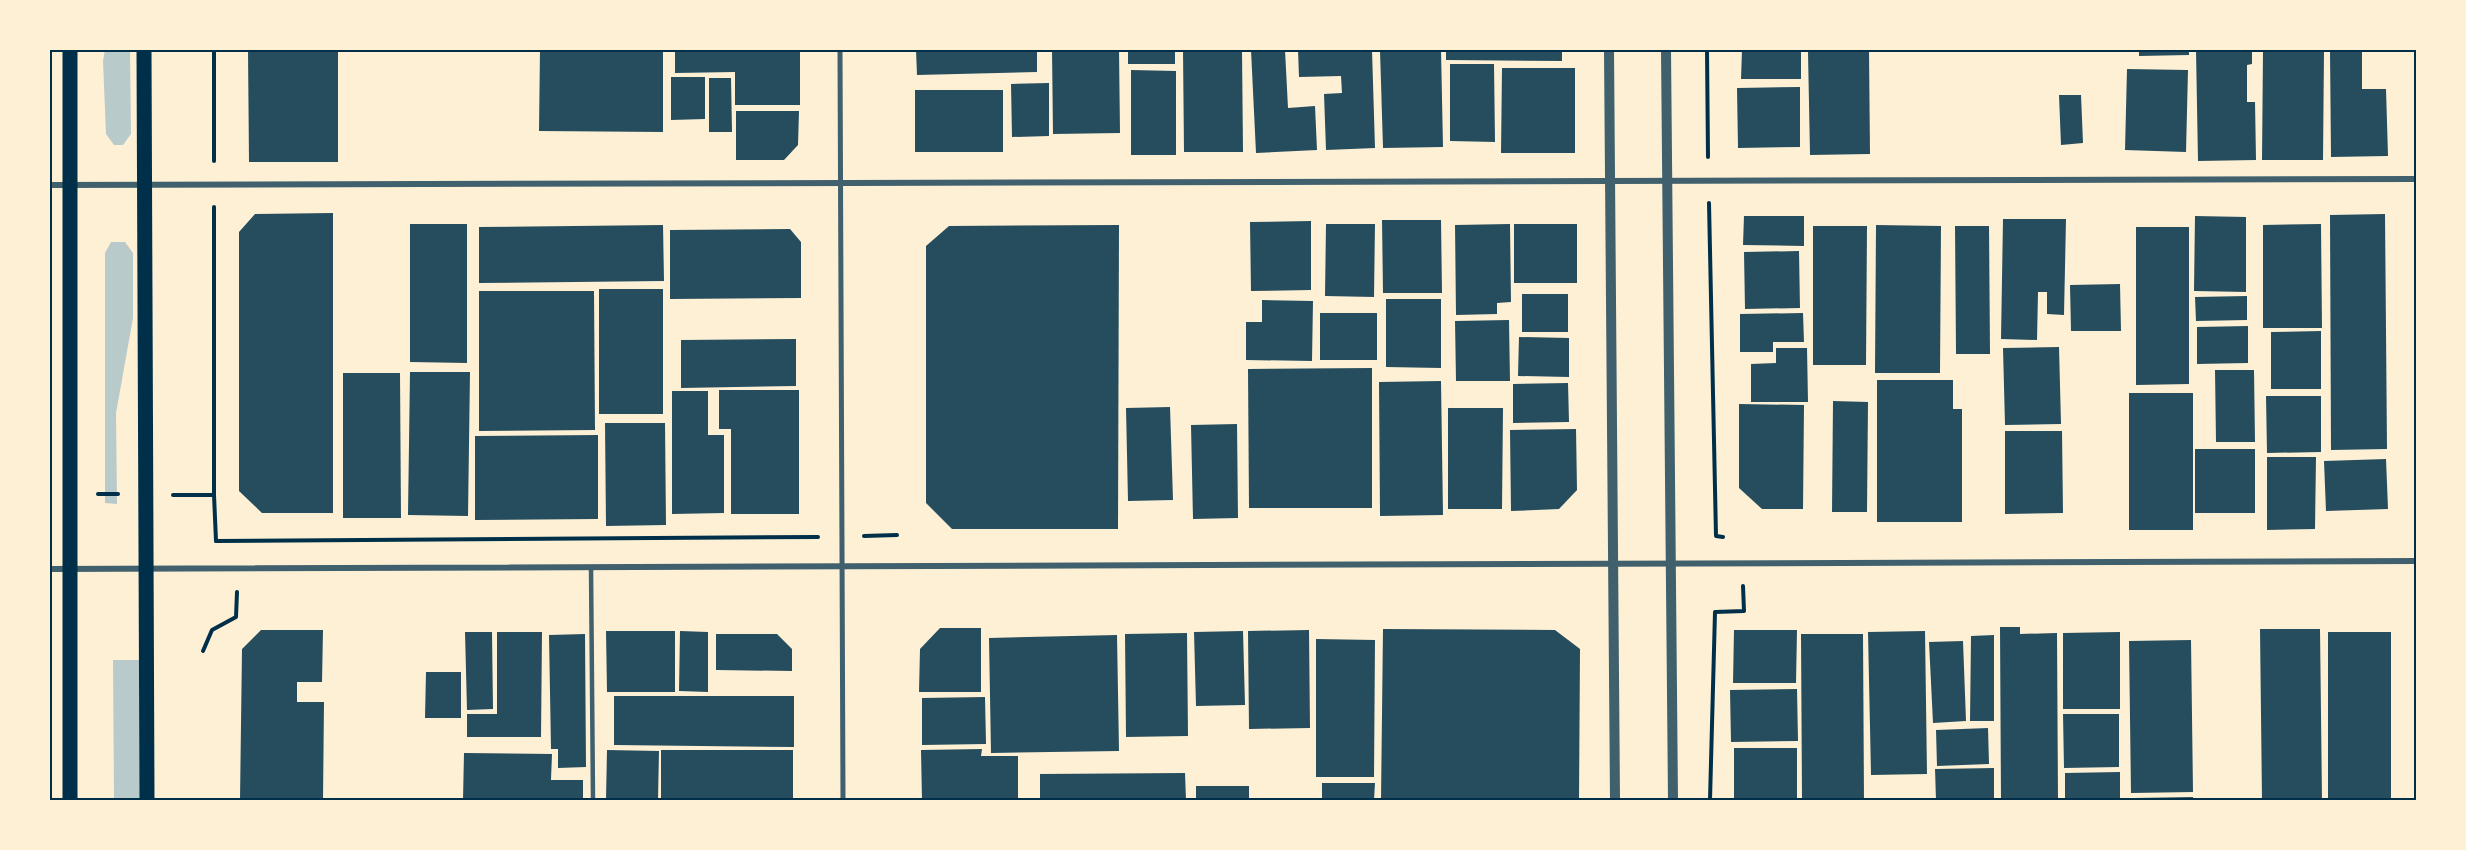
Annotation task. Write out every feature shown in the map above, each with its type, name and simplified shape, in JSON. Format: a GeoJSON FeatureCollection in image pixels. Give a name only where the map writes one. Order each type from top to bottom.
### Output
{"type":"FeatureCollection","features":[{"type":"Feature","properties":{"kind":"main road"},"geometry":{"type":"LineString","coordinates":[[70,50],[70,801]]}},
{"type":"Feature","properties":{"kind":"main road"},"geometry":{"type":"LineString","coordinates":[[144,50],[147,801]]}},
{"type":"Feature","properties":{"kind":"street"},"geometry":{"type":"LineString","coordinates":[[840,50],[843,801]]}},
{"type":"Feature","properties":{"kind":"street"},"geometry":{"type":"LineString","coordinates":[[1609,50],[1615,801]]}},
{"type":"Feature","properties":{"kind":"street"},"geometry":{"type":"LineString","coordinates":[[1666,50],[1673,801]]}},
{"type":"Feature","properties":{"kind":"street"},"geometry":{"type":"LineString","coordinates":[[50,185],[2416,179]]}},
{"type":"Feature","properties":{"kind":"street"},"geometry":{"type":"LineString","coordinates":[[50,569],[2416,561]]}},
{"type":"Feature","properties":{"kind":"lane"},"geometry":{"type":"LineString","coordinates":[[591,567],[593,801]]}},
{"type":"Feature","properties":{"kind":"path"},"geometry":{"type":"LineString","coordinates":[[214,50],[216,541],[897,535]]}},
{"type":"Feature","properties":{"kind":"path"},"geometry":{"type":"LineString","coordinates":[[1707,50],[1714,485]]}},
{"type":"Feature","properties":{"kind":"path"},"geometry":{"type":"LineString","coordinates":[[1710,801],[1715,612]]}},
{"type":"Feature","properties":{"kind":"path"},"geometry":{"type":"LineString","coordinates":[[203,651],[212,630],[236,617]]}},
{"type":"Feature","properties":{"kind":"shaded area"},"geometry":{"type":"Polygon","coordinates":[[[105,50],[130,50],[131,134],[123,145],[114,145],[106,134],[103,61],[105,50]]]}},
{"type":"Feature","properties":{"kind":"shaded area"},"geometry":{"type":"Polygon","coordinates":[[[111,242],[125,242],[133,253],[133,318],[116,413],[117,504],[105,503],[105,253],[111,242]]]}},
{"type":"Feature","properties":{"kind":"shaded area"},"geometry":{"type":"Polygon","coordinates":[[[113,660],[139,660],[140,800],[114,800],[113,660]]]}},
{"type":"Feature","properties":{"kind":"building"},"geometry":{"type":"Polygon","coordinates":[[[248,50],[338,50],[338,162],[249,162],[248,50]]]}},
{"type":"Feature","properties":{"kind":"building"},"geometry":{"type":"Polygon","coordinates":[[[540,50],[663,50],[663,132],[539,131],[540,50]]]}},
{"type":"Feature","properties":{"kind":"building"},"geometry":{"type":"Polygon","coordinates":[[[675,50],[800,50],[800,105],[735,105],[735,72],[675,73],[675,50]]]}},
{"type":"Feature","properties":{"kind":"building"},"geometry":{"type":"Polygon","coordinates":[[[916,50],[1037,50],[1037,72],[917,75],[916,50]]]}},
{"type":"Feature","properties":{"kind":"building"},"geometry":{"type":"Polygon","coordinates":[[[1052,50],[1119,50],[1120,133],[1053,134],[1052,50]]]}},
{"type":"Feature","properties":{"kind":"building"},"geometry":{"type":"Polygon","coordinates":[[[1128,50],[1175,50],[1175,64],[1128,64],[1128,50]]]}},
{"type":"Feature","properties":{"kind":"building"},"geometry":{"type":"Polygon","coordinates":[[[1183,50],[1242,50],[1243,152],[1184,152],[1183,50]]]}},
{"type":"Feature","properties":{"kind":"building"},"geometry":{"type":"Polygon","coordinates":[[[1251,50],[1285,50],[1288,108],[1315,106],[1317,150],[1256,153],[1251,50]]]}},
{"type":"Feature","properties":{"kind":"building"},"geometry":{"type":"Polygon","coordinates":[[[1298,50],[1372,50],[1375,148],[1326,150],[1324,94],[1342,93],[1341,76],[1299,77],[1298,50]]]}},
{"type":"Feature","properties":{"kind":"building"},"geometry":{"type":"Polygon","coordinates":[[[1380,50],[1441,50],[1443,147],[1383,148],[1380,50]]]}},
{"type":"Feature","properties":{"kind":"building"},"geometry":{"type":"Polygon","coordinates":[[[1446,50],[1562,50],[1562,61],[1446,60],[1446,50]]]}},
{"type":"Feature","properties":{"kind":"building"},"geometry":{"type":"Polygon","coordinates":[[[1742,50],[1801,50],[1801,79],[1741,79],[1742,50]]]}},
{"type":"Feature","properties":{"kind":"building"},"geometry":{"type":"Polygon","coordinates":[[[2139,50],[2189,50],[2189,55],[2139,56],[2139,50]]]}},
{"type":"Feature","properties":{"kind":"building"},"geometry":{"type":"Polygon","coordinates":[[[2196,50],[2252,50],[2252,64],[2247,65],[2247,102],[2255,102],[2256,160],[2198,161],[2196,50]]]}},
{"type":"Feature","properties":{"kind":"building"},"geometry":{"type":"Polygon","coordinates":[[[2263,50],[2324,50],[2323,160],[2262,160],[2263,50]]]}},
{"type":"Feature","properties":{"kind":"building"},"geometry":{"type":"Polygon","coordinates":[[[2330,50],[2362,50],[2362,89],[2386,89],[2388,156],[2331,157],[2330,50]]]}},
{"type":"Feature","properties":{"kind":"building"},"geometry":{"type":"Polygon","coordinates":[[[1869,51],[1870,154],[1810,155],[1808,52],[1869,51]]]}},
{"type":"Feature","properties":{"kind":"building"},"geometry":{"type":"Polygon","coordinates":[[[1450,64],[1494,64],[1495,142],[1450,141],[1450,64]]]}},
{"type":"Feature","properties":{"kind":"building"},"geometry":{"type":"Polygon","coordinates":[[[1502,68],[1575,68],[1575,153],[1501,153],[1502,68]]]}},
{"type":"Feature","properties":{"kind":"building"},"geometry":{"type":"Polygon","coordinates":[[[2127,69],[2188,70],[2186,152],[2125,150],[2127,69]]]}},
{"type":"Feature","properties":{"kind":"building"},"geometry":{"type":"Polygon","coordinates":[[[1131,70],[1176,71],[1176,155],[1131,155],[1131,70]]]}},
{"type":"Feature","properties":{"kind":"building"},"geometry":{"type":"Polygon","coordinates":[[[671,77],[705,77],[705,119],[671,120],[671,77]]]}},
{"type":"Feature","properties":{"kind":"building"},"geometry":{"type":"Polygon","coordinates":[[[709,78],[731,78],[732,132],[709,132],[709,78]]]}},
{"type":"Feature","properties":{"kind":"building"},"geometry":{"type":"Polygon","coordinates":[[[1049,83],[1049,136],[1012,137],[1011,84],[1049,83]]]}},
{"type":"Feature","properties":{"kind":"building"},"geometry":{"type":"Polygon","coordinates":[[[1800,87],[1800,147],[1738,148],[1737,88],[1800,87]]]}},
{"type":"Feature","properties":{"kind":"building"},"geometry":{"type":"Polygon","coordinates":[[[915,90],[1003,90],[1003,152],[915,152],[915,90]]]}},
{"type":"Feature","properties":{"kind":"building"},"geometry":{"type":"Polygon","coordinates":[[[2059,95],[2081,95],[2083,143],[2061,145],[2059,95]]]}},
{"type":"Feature","properties":{"kind":"building"},"geometry":{"type":"Polygon","coordinates":[[[736,111],[799,111],[798,145],[784,160],[736,160],[736,111]]]}},
{"type":"Feature","properties":{"kind":"building"},"geometry":{"type":"Polygon","coordinates":[[[333,213],[333,513],[262,513],[239,491],[239,232],[255,214],[333,213]]]}},
{"type":"Feature","properties":{"kind":"building"},"geometry":{"type":"Polygon","coordinates":[[[2385,214],[2387,449],[2331,450],[2330,215],[2385,214]]]}},
{"type":"Feature","properties":{"kind":"building"},"geometry":{"type":"Polygon","coordinates":[[[1744,216],[1804,216],[1804,246],[1743,245],[1744,216]]]}},
{"type":"Feature","properties":{"kind":"building"},"geometry":{"type":"Polygon","coordinates":[[[2195,216],[2246,217],[2246,292],[2194,291],[2195,216]]]}},
{"type":"Feature","properties":{"kind":"building"},"geometry":{"type":"Polygon","coordinates":[[[2003,219],[2066,219],[2064,315],[2047,314],[2047,292],[2038,292],[2037,340],[2001,339],[2003,219]]]}},
{"type":"Feature","properties":{"kind":"building"},"geometry":{"type":"Polygon","coordinates":[[[1382,220],[1441,220],[1442,293],[1383,293],[1382,220]]]}},
{"type":"Feature","properties":{"kind":"building"},"geometry":{"type":"Polygon","coordinates":[[[1311,221],[1311,290],[1251,291],[1250,222],[1311,221]]]}},
{"type":"Feature","properties":{"kind":"building"},"geometry":{"type":"Polygon","coordinates":[[[410,224],[467,224],[467,363],[410,362],[410,224]]]}},
{"type":"Feature","properties":{"kind":"building"},"geometry":{"type":"Polygon","coordinates":[[[1326,224],[1375,224],[1374,297],[1325,296],[1326,224]]]}},
{"type":"Feature","properties":{"kind":"building"},"geometry":{"type":"Polygon","coordinates":[[[1510,224],[1511,302],[1497,303],[1497,314],[1456,315],[1455,225],[1510,224]]]}},
{"type":"Feature","properties":{"kind":"building"},"geometry":{"type":"Polygon","coordinates":[[[1514,224],[1577,224],[1577,283],[1514,283],[1514,224]]]}},
{"type":"Feature","properties":{"kind":"building"},"geometry":{"type":"Polygon","coordinates":[[[2321,224],[2322,328],[2263,328],[2263,225],[2321,224]]]}},
{"type":"Feature","properties":{"kind":"building"},"geometry":{"type":"Polygon","coordinates":[[[663,225],[664,281],[479,283],[479,227],[663,225]]]}},
{"type":"Feature","properties":{"kind":"building"},"geometry":{"type":"Polygon","coordinates":[[[1119,225],[1118,529],[952,529],[926,503],[926,246],[949,226],[1119,225]]]}},
{"type":"Feature","properties":{"kind":"building"},"geometry":{"type":"Polygon","coordinates":[[[1876,225],[1941,226],[1940,373],[1875,373],[1876,225]]]}},
{"type":"Feature","properties":{"kind":"building"},"geometry":{"type":"Polygon","coordinates":[[[1813,226],[1867,226],[1866,365],[1813,365],[1813,226]]]}},
{"type":"Feature","properties":{"kind":"building"},"geometry":{"type":"Polygon","coordinates":[[[1955,226],[1989,226],[1990,354],[1956,354],[1955,226]]]}},
{"type":"Feature","properties":{"kind":"building"},"geometry":{"type":"Polygon","coordinates":[[[2136,227],[2189,227],[2189,384],[2136,385],[2136,227]]]}},
{"type":"Feature","properties":{"kind":"building"},"geometry":{"type":"Polygon","coordinates":[[[790,229],[801,242],[801,298],[670,299],[670,230],[790,229]]]}},
{"type":"Feature","properties":{"kind":"building"},"geometry":{"type":"Polygon","coordinates":[[[1799,251],[1800,308],[1745,309],[1744,252],[1799,251]]]}},
{"type":"Feature","properties":{"kind":"building"},"geometry":{"type":"Polygon","coordinates":[[[2120,284],[2121,331],[2071,331],[2070,285],[2120,284]]]}},
{"type":"Feature","properties":{"kind":"building"},"geometry":{"type":"Polygon","coordinates":[[[599,289],[663,289],[663,414],[599,414],[599,289]]]}},
{"type":"Feature","properties":{"kind":"building"},"geometry":{"type":"Polygon","coordinates":[[[479,291],[594,291],[595,430],[479,431],[479,291]]]}},
{"type":"Feature","properties":{"kind":"building"},"geometry":{"type":"Polygon","coordinates":[[[1522,294],[1568,294],[1568,332],[1522,332],[1522,294]]]}},
{"type":"Feature","properties":{"kind":"building"},"geometry":{"type":"Polygon","coordinates":[[[2247,296],[2247,320],[2196,321],[2195,297],[2247,296]]]}},
{"type":"Feature","properties":{"kind":"building"},"geometry":{"type":"Polygon","coordinates":[[[1386,299],[1441,299],[1441,368],[1386,367],[1386,299]]]}},
{"type":"Feature","properties":{"kind":"building"},"geometry":{"type":"Polygon","coordinates":[[[1262,300],[1313,301],[1312,361],[1246,360],[1246,322],[1262,322],[1262,300]]]}},
{"type":"Feature","properties":{"kind":"building"},"geometry":{"type":"Polygon","coordinates":[[[1320,313],[1377,313],[1377,360],[1320,360],[1320,313]]]}},
{"type":"Feature","properties":{"kind":"building"},"geometry":{"type":"Polygon","coordinates":[[[1803,313],[1804,342],[1773,342],[1773,352],[1740,352],[1740,314],[1803,313]]]}},
{"type":"Feature","properties":{"kind":"building"},"geometry":{"type":"Polygon","coordinates":[[[1509,320],[1510,381],[1456,381],[1455,321],[1509,320]]]}},
{"type":"Feature","properties":{"kind":"building"},"geometry":{"type":"Polygon","coordinates":[[[2248,326],[2248,363],[2197,364],[2197,327],[2248,326]]]}},
{"type":"Feature","properties":{"kind":"building"},"geometry":{"type":"Polygon","coordinates":[[[2321,331],[2321,389],[2271,389],[2271,332],[2321,331]]]}},
{"type":"Feature","properties":{"kind":"building"},"geometry":{"type":"Polygon","coordinates":[[[1519,337],[1569,338],[1569,377],[1518,376],[1519,337]]]}},
{"type":"Feature","properties":{"kind":"building"},"geometry":{"type":"Polygon","coordinates":[[[796,339],[796,386],[681,388],[681,340],[796,339]]]}},
{"type":"Feature","properties":{"kind":"building"},"geometry":{"type":"Polygon","coordinates":[[[2059,347],[2061,424],[2005,425],[2003,348],[2059,347]]]}},
{"type":"Feature","properties":{"kind":"building"},"geometry":{"type":"Polygon","coordinates":[[[1776,348],[1807,348],[1808,402],[1751,402],[1751,364],[1776,363],[1776,348]]]}},
{"type":"Feature","properties":{"kind":"building"},"geometry":{"type":"Polygon","coordinates":[[[1372,368],[1372,508],[1249,508],[1248,369],[1372,368]]]}},
{"type":"Feature","properties":{"kind":"building"},"geometry":{"type":"Polygon","coordinates":[[[2215,370],[2254,370],[2255,442],[2216,442],[2215,370]]]}},
{"type":"Feature","properties":{"kind":"building"},"geometry":{"type":"Polygon","coordinates":[[[410,372],[470,372],[468,516],[408,515],[410,372]]]}},
{"type":"Feature","properties":{"kind":"building"},"geometry":{"type":"Polygon","coordinates":[[[343,373],[400,373],[401,518],[343,518],[343,373]]]}},
{"type":"Feature","properties":{"kind":"building"},"geometry":{"type":"Polygon","coordinates":[[[1877,380],[1953,380],[1953,409],[1962,409],[1962,522],[1877,522],[1877,380]]]}},
{"type":"Feature","properties":{"kind":"building"},"geometry":{"type":"Polygon","coordinates":[[[1441,381],[1443,515],[1380,516],[1379,382],[1441,381]]]}},
{"type":"Feature","properties":{"kind":"building"},"geometry":{"type":"Polygon","coordinates":[[[1568,383],[1569,422],[1513,423],[1513,384],[1568,383]]]}},
{"type":"Feature","properties":{"kind":"building"},"geometry":{"type":"Polygon","coordinates":[[[719,390],[799,390],[799,514],[731,514],[731,429],[719,429],[719,390]]]}},
{"type":"Feature","properties":{"kind":"building"},"geometry":{"type":"Polygon","coordinates":[[[672,391],[708,391],[708,435],[724,435],[724,513],[672,514],[672,391]]]}},
{"type":"Feature","properties":{"kind":"building"},"geometry":{"type":"Polygon","coordinates":[[[2129,393],[2193,393],[2193,530],[2129,530],[2129,393]]]}},
{"type":"Feature","properties":{"kind":"building"},"geometry":{"type":"Polygon","coordinates":[[[2266,396],[2321,396],[2321,452],[2267,453],[2266,396]]]}},
{"type":"Feature","properties":{"kind":"building"},"geometry":{"type":"Polygon","coordinates":[[[1833,401],[1868,402],[1867,512],[1832,512],[1833,401]]]}},
{"type":"Feature","properties":{"kind":"building"},"geometry":{"type":"Polygon","coordinates":[[[1739,404],[1804,405],[1803,509],[1762,509],[1739,488],[1739,404]]]}},
{"type":"Feature","properties":{"kind":"building"},"geometry":{"type":"Polygon","coordinates":[[[1170,407],[1173,500],[1128,501],[1126,408],[1170,407]]]}},
{"type":"Feature","properties":{"kind":"building"},"geometry":{"type":"Polygon","coordinates":[[[1448,408],[1503,408],[1502,509],[1448,509],[1448,408]]]}},
{"type":"Feature","properties":{"kind":"building"},"geometry":{"type":"Polygon","coordinates":[[[605,423],[665,423],[666,525],[606,526],[605,423]]]}},
{"type":"Feature","properties":{"kind":"building"},"geometry":{"type":"Polygon","coordinates":[[[1237,424],[1238,518],[1193,519],[1191,425],[1237,424]]]}},
{"type":"Feature","properties":{"kind":"building"},"geometry":{"type":"Polygon","coordinates":[[[1576,429],[1577,490],[1559,509],[1511,511],[1510,430],[1576,429]]]}},
{"type":"Feature","properties":{"kind":"building"},"geometry":{"type":"Polygon","coordinates":[[[2005,431],[2062,431],[2063,513],[2005,514],[2005,431]]]}},
{"type":"Feature","properties":{"kind":"building"},"geometry":{"type":"Polygon","coordinates":[[[598,435],[598,519],[475,520],[475,436],[598,435]]]}},
{"type":"Feature","properties":{"kind":"building"},"geometry":{"type":"Polygon","coordinates":[[[2195,449],[2255,449],[2255,513],[2195,513],[2195,449]]]}},
{"type":"Feature","properties":{"kind":"building"},"geometry":{"type":"Polygon","coordinates":[[[2267,457],[2316,457],[2315,529],[2267,530],[2267,457]]]}},
{"type":"Feature","properties":{"kind":"building"},"geometry":{"type":"Polygon","coordinates":[[[2386,459],[2388,509],[2326,511],[2324,461],[2386,459]]]}},
{"type":"Feature","properties":{"kind":"building"},"geometry":{"type":"Polygon","coordinates":[[[2000,627],[2020,627],[2020,634],[2057,633],[2058,800],[2001,800],[2000,627]]]}},
{"type":"Feature","properties":{"kind":"building"},"geometry":{"type":"Polygon","coordinates":[[[940,628],[981,628],[981,692],[919,692],[920,649],[940,628]]]}},
{"type":"Feature","properties":{"kind":"building"},"geometry":{"type":"Polygon","coordinates":[[[1383,629],[1555,630],[1580,649],[1579,800],[1381,800],[1383,629]]]}},
{"type":"Feature","properties":{"kind":"building"},"geometry":{"type":"Polygon","coordinates":[[[2260,629],[2320,629],[2322,800],[2262,800],[2260,629]]]}},
{"type":"Feature","properties":{"kind":"building"},"geometry":{"type":"Polygon","coordinates":[[[261,630],[323,630],[322,682],[297,682],[297,702],[324,702],[323,800],[240,800],[242,649],[261,630]]]}},
{"type":"Feature","properties":{"kind":"building"},"geometry":{"type":"Polygon","coordinates":[[[1309,630],[1310,728],[1249,729],[1248,631],[1309,630]]]}},
{"type":"Feature","properties":{"kind":"building"},"geometry":{"type":"Polygon","coordinates":[[[1734,630],[1797,630],[1796,683],[1733,683],[1734,630]]]}},
{"type":"Feature","properties":{"kind":"building"},"geometry":{"type":"Polygon","coordinates":[[[606,631],[675,631],[675,692],[607,692],[606,631]]]}},
{"type":"Feature","properties":{"kind":"building"},"geometry":{"type":"Polygon","coordinates":[[[680,631],[708,632],[708,692],[679,691],[680,631]]]}},
{"type":"Feature","properties":{"kind":"building"},"geometry":{"type":"Polygon","coordinates":[[[1243,631],[1245,705],[1196,706],[1194,632],[1243,631]]]}},
{"type":"Feature","properties":{"kind":"building"},"geometry":{"type":"Polygon","coordinates":[[[1925,631],[1927,774],[1871,775],[1868,632],[1925,631]]]}},
{"type":"Feature","properties":{"kind":"building"},"geometry":{"type":"Polygon","coordinates":[[[465,632],[492,632],[493,709],[467,710],[465,632]]]}},
{"type":"Feature","properties":{"kind":"building"},"geometry":{"type":"Polygon","coordinates":[[[497,632],[542,632],[541,737],[467,737],[467,714],[497,714],[497,632]]]}},
{"type":"Feature","properties":{"kind":"building"},"geometry":{"type":"Polygon","coordinates":[[[2120,632],[2120,709],[2063,709],[2063,633],[2120,632]]]}},
{"type":"Feature","properties":{"kind":"building"},"geometry":{"type":"Polygon","coordinates":[[[2328,632],[2391,632],[2391,800],[2328,800],[2328,632]]]}},
{"type":"Feature","properties":{"kind":"building"},"geometry":{"type":"Polygon","coordinates":[[[1187,633],[1188,736],[1126,737],[1125,634],[1187,633]]]}},
{"type":"Feature","properties":{"kind":"building"},"geometry":{"type":"Polygon","coordinates":[[[585,634],[586,767],[558,768],[558,749],[551,749],[549,635],[585,634]]]}},
{"type":"Feature","properties":{"kind":"building"},"geometry":{"type":"Polygon","coordinates":[[[716,634],[777,634],[792,649],[792,671],[716,670],[716,634]]]}},
{"type":"Feature","properties":{"kind":"building"},"geometry":{"type":"Polygon","coordinates":[[[1801,634],[1863,634],[1864,800],[1802,800],[1801,634]]]}},
{"type":"Feature","properties":{"kind":"building"},"geometry":{"type":"Polygon","coordinates":[[[1117,635],[1119,751],[991,753],[989,638],[1117,635]]]}},
{"type":"Feature","properties":{"kind":"building"},"geometry":{"type":"Polygon","coordinates":[[[1994,635],[1994,721],[1970,721],[1971,636],[1994,635]]]}},
{"type":"Feature","properties":{"kind":"building"},"geometry":{"type":"Polygon","coordinates":[[[1316,639],[1375,640],[1374,777],[1316,777],[1316,639]]]}},
{"type":"Feature","properties":{"kind":"building"},"geometry":{"type":"Polygon","coordinates":[[[2191,640],[2193,792],[2131,793],[2129,641],[2191,640]]]}},
{"type":"Feature","properties":{"kind":"building"},"geometry":{"type":"Polygon","coordinates":[[[1963,641],[1966,721],[1933,723],[1929,642],[1963,641]]]}},
{"type":"Feature","properties":{"kind":"building"},"geometry":{"type":"Polygon","coordinates":[[[426,672],[461,672],[461,718],[425,718],[426,672]]]}},
{"type":"Feature","properties":{"kind":"building"},"geometry":{"type":"Polygon","coordinates":[[[1797,689],[1798,741],[1731,742],[1730,690],[1797,689]]]}},
{"type":"Feature","properties":{"kind":"building"},"geometry":{"type":"Polygon","coordinates":[[[614,696],[794,696],[794,747],[614,745],[614,696]]]}},
{"type":"Feature","properties":{"kind":"building"},"geometry":{"type":"Polygon","coordinates":[[[985,697],[986,744],[922,745],[922,698],[985,697]]]}},
{"type":"Feature","properties":{"kind":"building"},"geometry":{"type":"Polygon","coordinates":[[[2063,714],[2119,714],[2119,767],[2064,768],[2063,714]]]}},
{"type":"Feature","properties":{"kind":"building"},"geometry":{"type":"Polygon","coordinates":[[[1988,728],[1989,764],[1937,766],[1936,730],[1988,728]]]}},
{"type":"Feature","properties":{"kind":"building"},"geometry":{"type":"Polygon","coordinates":[[[1734,748],[1797,748],[1797,800],[1734,800],[1734,748]]]}},
{"type":"Feature","properties":{"kind":"building"},"geometry":{"type":"Polygon","coordinates":[[[982,749],[981,756],[1018,756],[1018,800],[922,800],[921,750],[982,749]]]}},
{"type":"Feature","properties":{"kind":"building"},"geometry":{"type":"Polygon","coordinates":[[[607,750],[659,751],[658,800],[606,800],[607,750]]]}},
{"type":"Feature","properties":{"kind":"building"},"geometry":{"type":"Polygon","coordinates":[[[661,750],[793,750],[793,800],[661,800],[661,750]]]}},
{"type":"Feature","properties":{"kind":"building"},"geometry":{"type":"Polygon","coordinates":[[[464,753],[552,754],[551,780],[583,780],[583,800],[463,800],[464,753]]]}},
{"type":"Feature","properties":{"kind":"building"},"geometry":{"type":"Polygon","coordinates":[[[1994,768],[1994,800],[1936,800],[1935,769],[1994,768]]]}},
{"type":"Feature","properties":{"kind":"building"},"geometry":{"type":"Polygon","coordinates":[[[2120,772],[2120,800],[2065,800],[2065,773],[2120,772]]]}},
{"type":"Feature","properties":{"kind":"building"},"geometry":{"type":"Polygon","coordinates":[[[1185,773],[1186,800],[1040,800],[1040,774],[1185,773]]]}},
{"type":"Feature","properties":{"kind":"building"},"geometry":{"type":"Polygon","coordinates":[[[1322,783],[1375,783],[1374,800],[1322,800],[1322,783]]]}},
{"type":"Feature","properties":{"kind":"building"},"geometry":{"type":"Polygon","coordinates":[[[1196,786],[1249,786],[1249,800],[1196,800],[1196,786]]]}},
{"type":"Feature","properties":{"kind":"building"},"geometry":{"type":"Polygon","coordinates":[[[2193,797],[2193,800],[2135,800],[2135,798],[2193,797]]]}}]}
